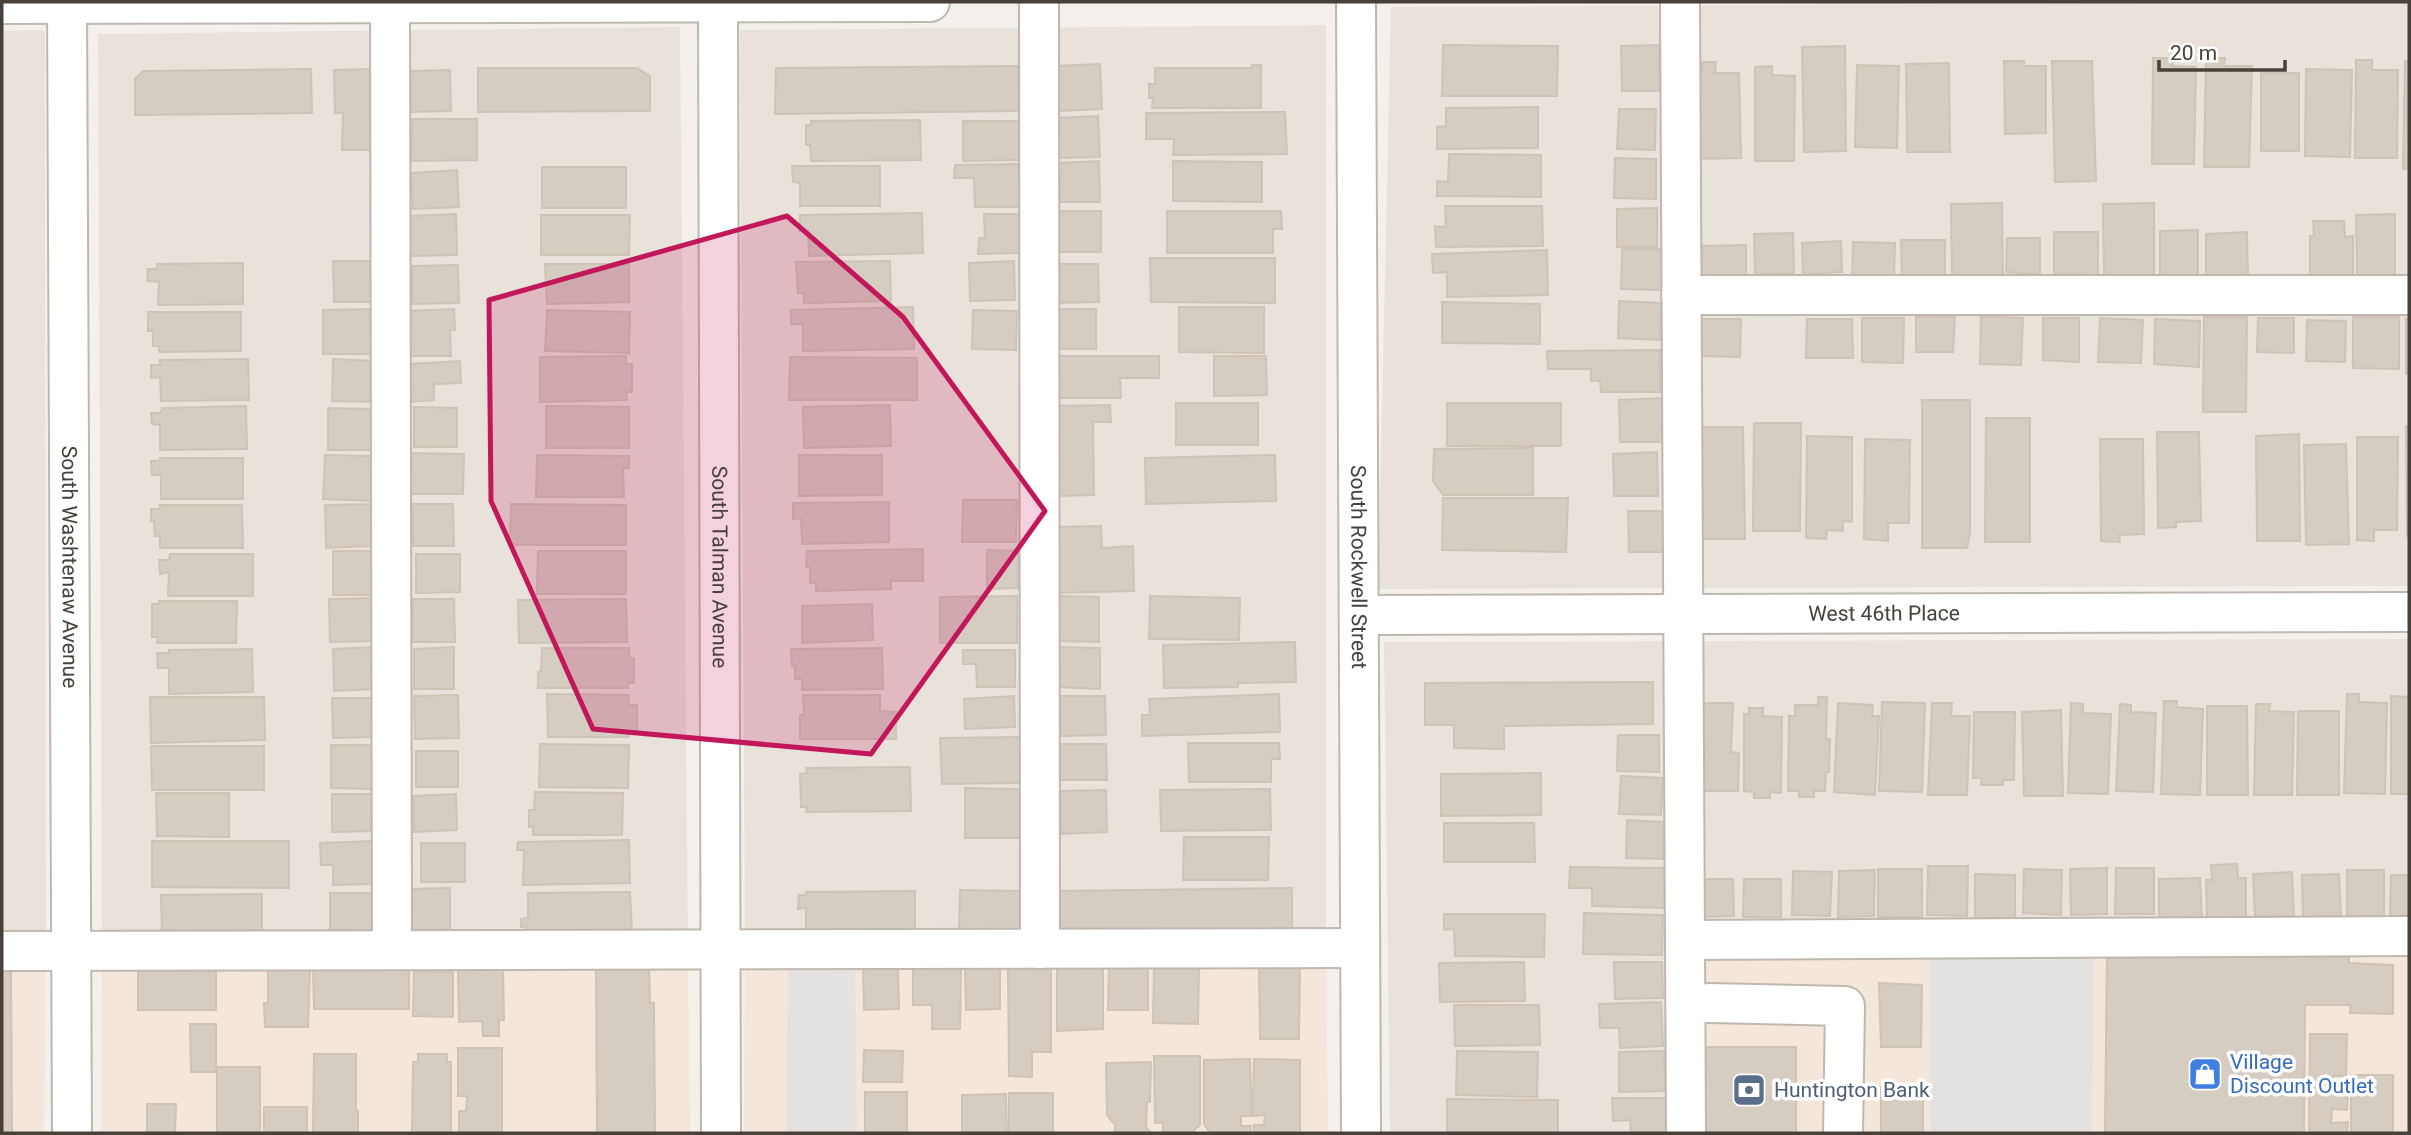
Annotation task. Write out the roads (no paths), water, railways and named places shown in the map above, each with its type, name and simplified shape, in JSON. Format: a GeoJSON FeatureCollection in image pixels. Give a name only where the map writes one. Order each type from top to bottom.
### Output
{"type":"FeatureCollection","features":[{"type":"Feature","properties":{"kind":"street"},"geometry":{"type":"LineString","coordinates":[[390,2],[392,950]]}},
{"type":"Feature","properties":{"kind":"street","name":"South Talman Avenue"},"geometry":{"type":"LineString","coordinates":[[718,2],[721,1133]]}},
{"type":"Feature","properties":{"kind":"street"},"geometry":{"type":"LineString","coordinates":[[2,4],[930,2]]}},
{"type":"Feature","properties":{"kind":"street"},"geometry":{"type":"LineString","coordinates":[[1039,2],[1041,949]]}},
{"type":"Feature","properties":{"kind":"street","name":"South Rockwell Street"},"geometry":{"type":"LineString","coordinates":[[1356,2],[1361,1133]]}},
{"type":"Feature","properties":{"kind":"street"},"geometry":{"type":"LineString","coordinates":[[1680,2],[1686,1133]]}},
{"type":"Feature","properties":{"kind":"street","name":"South Washtenaw Avenue"},"geometry":{"type":"LineString","coordinates":[[67,3],[72,1133]]}},
{"type":"Feature","properties":{"kind":"street"},"geometry":{"type":"LineString","coordinates":[[1681,295],[2409,295]]}},
{"type":"Feature","properties":{"kind":"street","name":"West 46th Place"},"geometry":{"type":"LineString","coordinates":[[1359,615],[2409,612]]}},
{"type":"Feature","properties":{"kind":"street"},"geometry":{"type":"LineString","coordinates":[[1685,940],[2409,936]]}},
{"type":"Feature","properties":{"kind":"street"},"geometry":{"type":"LineString","coordinates":[[2,951],[1360,948]]}},
{"type":"Feature","properties":{"kind":"street"},"geometry":{"type":"LineString","coordinates":[[1709,1003],[1845,1006],[1843,1133]]}},
{"type":"Feature","properties":{"kind":"place","name":"Village Discount Outlet"},"geometry":{"type":"Point","coordinates":[2205,1074]}},
{"type":"Feature","properties":{"kind":"place","name":"Huntington Bank"},"geometry":{"type":"Point","coordinates":[1749,1090]}}]}
